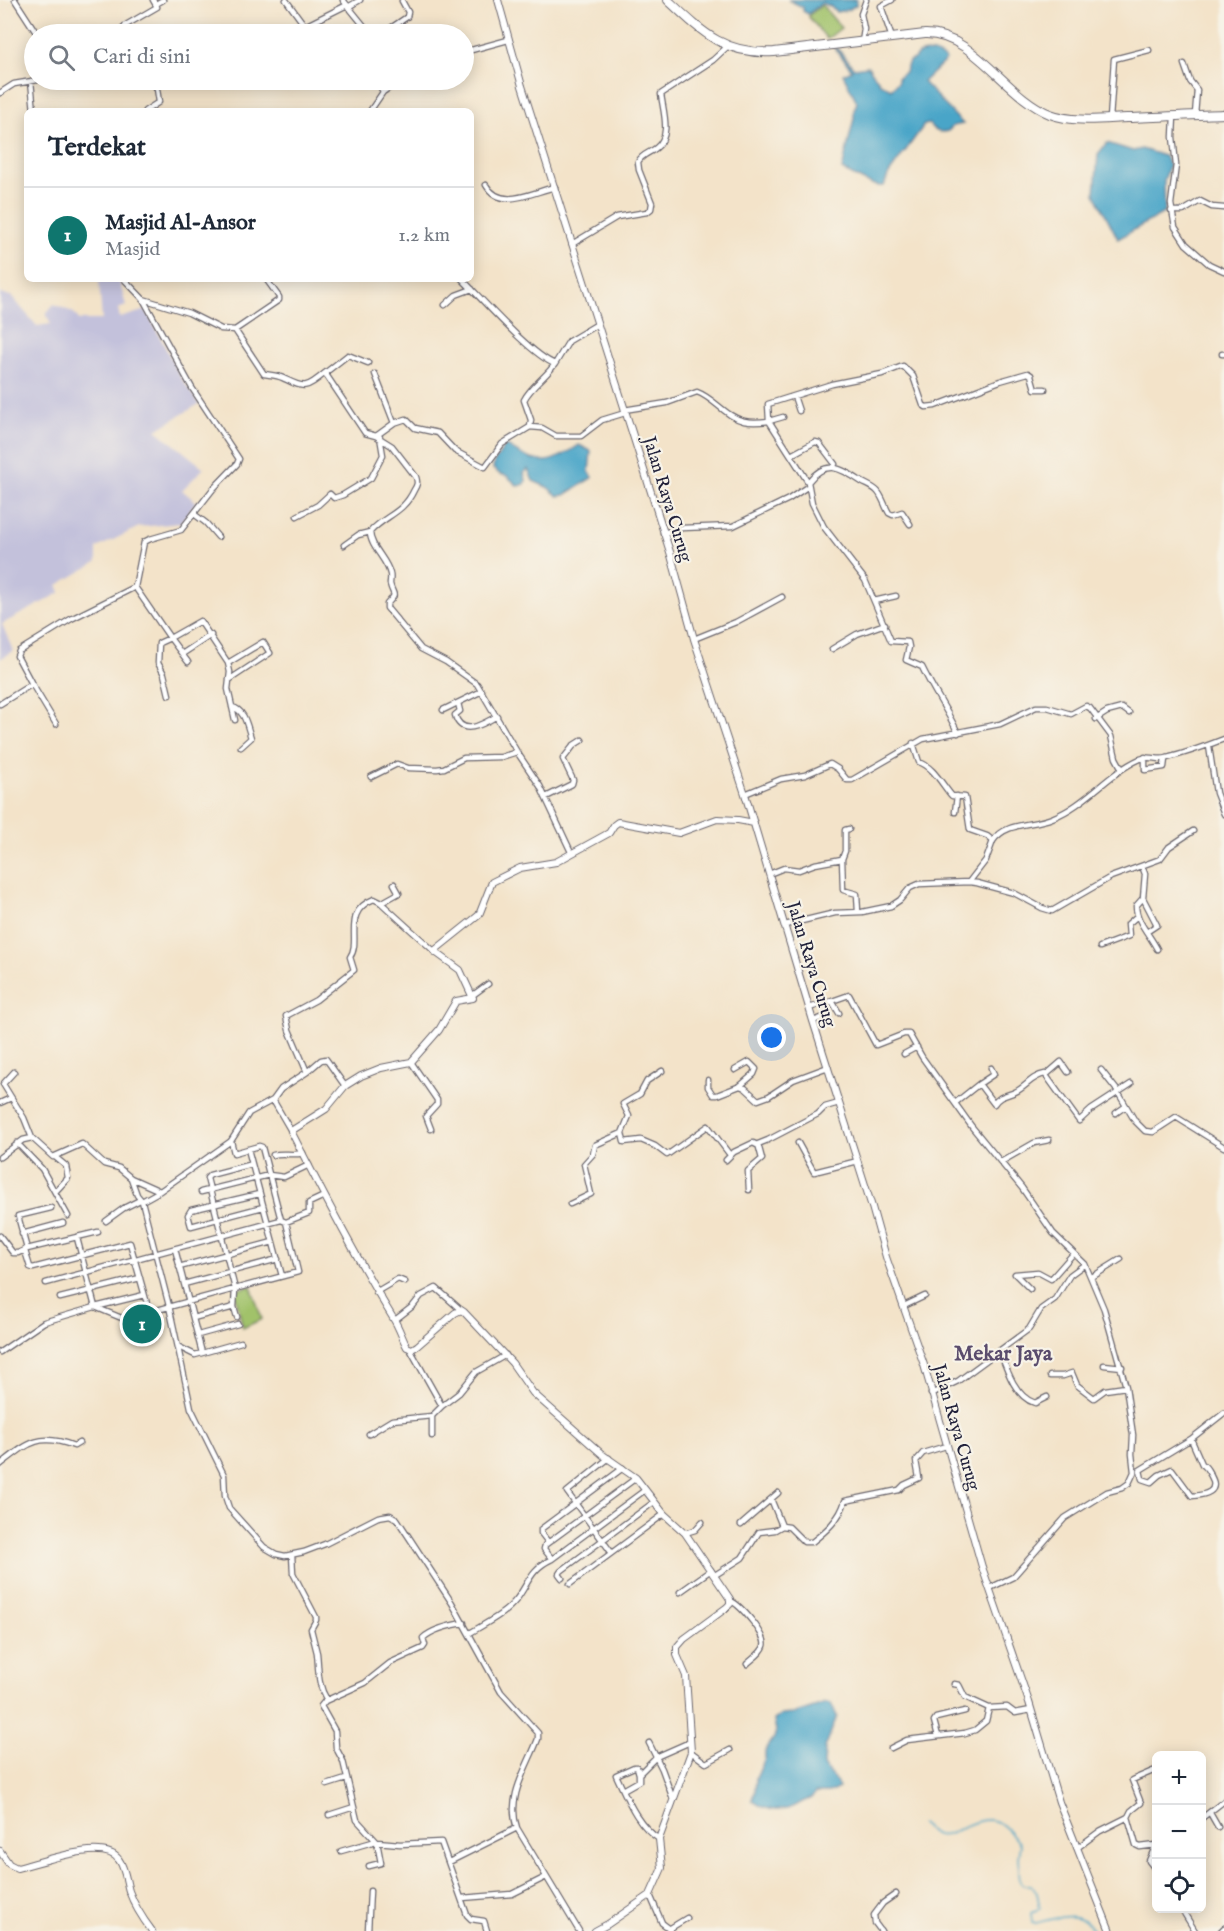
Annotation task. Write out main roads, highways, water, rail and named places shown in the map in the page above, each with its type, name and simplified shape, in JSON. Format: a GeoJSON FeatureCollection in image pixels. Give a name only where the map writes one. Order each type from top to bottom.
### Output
{"type":"FeatureCollection","features":[{"type":"Feature","properties":{"kind":"main road"},"geometry":{"type":"LineString","coordinates":[[668,0],[704,34],[728,46],[750,52],[767,53],[930,34],[947,38],[969,51],[1041,110],[1069,119],[1224,114]]}},
{"type":"Feature","properties":{"kind":"water"},"geometry":{"type":"Polygon","coordinates":[[[788,0],[857,0],[856,5],[848,10],[836,12],[830,6],[822,3],[808,14],[803,11],[803,7],[788,0]]]}},
{"type":"Feature","properties":{"kind":"water"},"geometry":{"type":"Polygon","coordinates":[[[834,47],[854,68],[868,66],[880,83],[891,89],[898,82],[898,77],[905,72],[909,61],[920,53],[929,52],[942,57],[946,60],[923,82],[963,124],[942,132],[935,130],[929,124],[924,125],[888,175],[884,186],[869,183],[842,170],[857,102],[843,74],[852,70],[834,47]]]}},
{"type":"Feature","properties":{"kind":"water"},"geometry":{"type":"Polygon","coordinates":[[[1107,143],[1133,151],[1142,149],[1165,156],[1169,166],[1164,181],[1165,212],[1118,239],[1095,194],[1098,154],[1107,143]]]}},
{"type":"Feature","properties":{"kind":"water"},"geometry":{"type":"Polygon","coordinates":[[[579,445],[591,451],[589,472],[593,477],[565,495],[558,496],[547,487],[533,481],[528,469],[524,473],[525,484],[518,486],[507,476],[493,469],[494,462],[505,446],[529,458],[545,461],[560,457],[579,445]]]}},
{"type":"Feature","properties":{"kind":"water"},"geometry":{"type":"Polygon","coordinates":[[[826,1703],[831,1704],[837,1716],[825,1748],[824,1765],[839,1788],[829,1793],[815,1793],[811,1799],[782,1810],[772,1810],[752,1800],[756,1778],[765,1759],[765,1751],[776,1731],[774,1720],[781,1715],[793,1714],[826,1703]]]}},
{"type":"Feature","properties":{"kind":"waterway"},"geometry":{"type":"LineString","coordinates":[[921,1824],[937,1835],[951,1833],[969,1824],[986,1820],[994,1821],[1007,1828],[1020,1844],[1018,1858],[1020,1882],[1024,1885],[1031,1885],[1037,1893],[1040,1908],[1031,1913],[1032,1922],[1068,1916],[1076,1917],[1083,1919],[1093,1931]]}},
{"type":"Feature","properties":{"kind":"place","name":"Masjid Al-Ansor"},"geometry":{"type":"Point","coordinates":[142,1324]}},
{"type":"Feature","properties":{"kind":"district","name":"Mekar Jaya"},"geometry":{"type":"Point","coordinates":[1003,1353]}}]}
